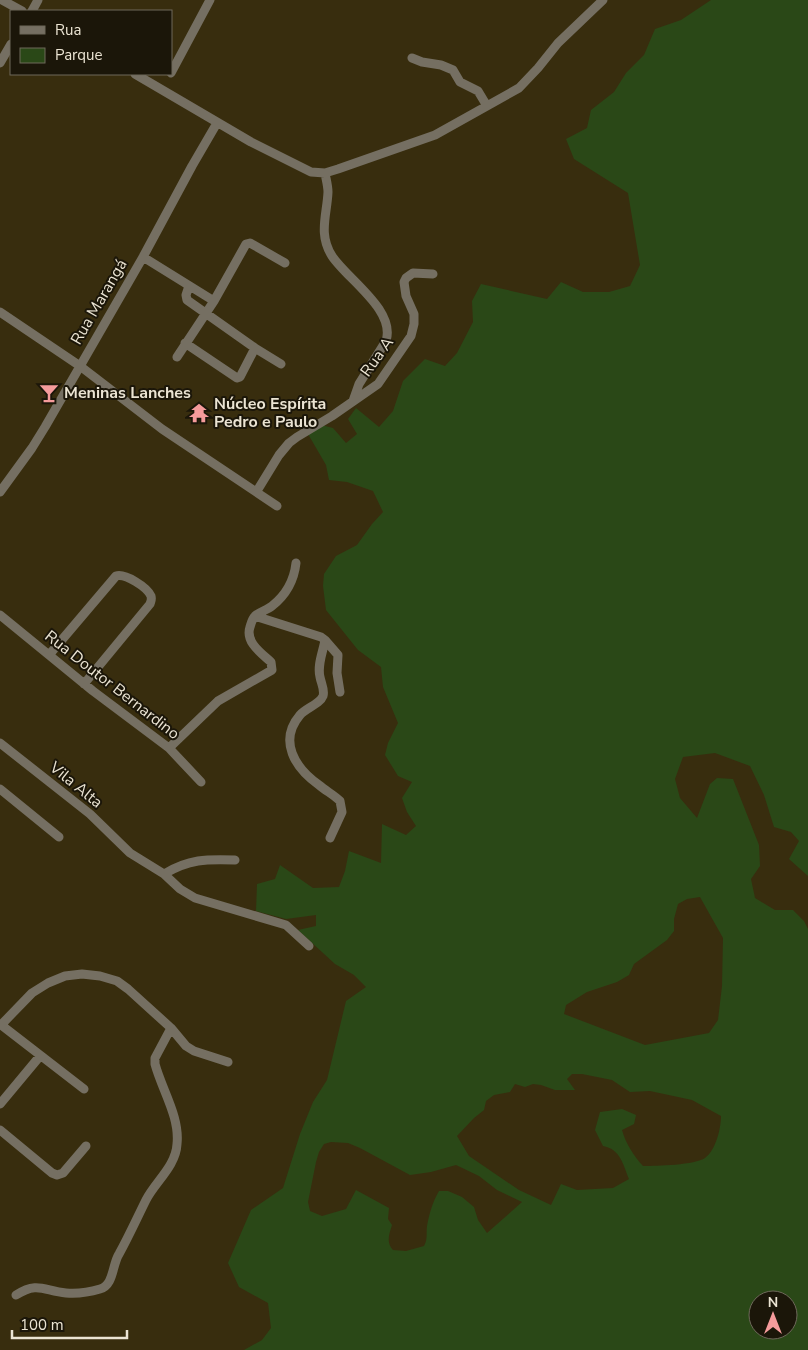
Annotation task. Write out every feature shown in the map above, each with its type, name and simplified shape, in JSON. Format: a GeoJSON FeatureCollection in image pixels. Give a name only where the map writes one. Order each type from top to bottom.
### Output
{"type":"FeatureCollection","features":[{"type":"Feature","properties":{"kind":"street"},"geometry":{"type":"LineString","coordinates":[[2,0],[20,10]]}},
{"type":"Feature","properties":{"kind":"street"},"geometry":{"type":"LineString","coordinates":[[172,72],[210,0]]}},
{"type":"Feature","properties":{"kind":"street"},"geometry":{"type":"LineString","coordinates":[[137,75],[217,123],[311,172],[324,173],[435,135],[519,88],[558,43],[603,0]]}},
{"type":"Feature","properties":{"kind":"street"},"geometry":{"type":"LineString","coordinates":[[0,63],[10,46]]}},
{"type":"Feature","properties":{"kind":"street"},"geometry":{"type":"LineString","coordinates":[[412,58],[450,69],[460,82],[478,91],[487,106]]}},
{"type":"Feature","properties":{"kind":"street"},"geometry":{"type":"LineString","coordinates":[[162,89],[170,75]]}},
{"type":"Feature","properties":{"kind":"street","name":"Rua Marangá"},"geometry":{"type":"LineString","coordinates":[[0,492],[32,448],[143,257],[217,123]]}},
{"type":"Feature","properties":{"kind":"street"},"geometry":{"type":"LineString","coordinates":[[324,173],[328,191],[324,228],[332,256],[365,291],[388,324],[386,341],[360,384],[353,401]]}},
{"type":"Feature","properties":{"kind":"street"},"geometry":{"type":"LineString","coordinates":[[177,357],[214,301],[248,242],[284,263]]}},
{"type":"Feature","properties":{"kind":"street"},"geometry":{"type":"LineString","coordinates":[[143,257],[214,301]]}},
{"type":"Feature","properties":{"kind":"street","name":"Rua A"},"geometry":{"type":"LineString","coordinates":[[258,491],[279,454],[289,443],[378,384],[411,336],[414,314],[406,296],[404,282],[406,278],[413,273],[433,274]]}},
{"type":"Feature","properties":{"kind":"street"},"geometry":{"type":"LineString","coordinates":[[189,286],[186,295],[187,300],[281,364]]}},
{"type":"Feature","properties":{"kind":"street"},"geometry":{"type":"LineString","coordinates":[[0,312],[80,366],[162,430],[258,491],[277,506]]}},
{"type":"Feature","properties":{"kind":"street"},"geometry":{"type":"LineString","coordinates":[[185,343],[237,378],[240,377],[256,348]]}},
{"type":"Feature","properties":{"kind":"street"},"geometry":{"type":"LineString","coordinates":[[169,748],[218,701],[272,670],[271,662],[256,648],[249,637],[251,624],[254,616],[271,607],[287,591],[292,582],[296,563]]}},
{"type":"Feature","properties":{"kind":"street"},"geometry":{"type":"LineString","coordinates":[[49,656],[116,576],[120,574],[126,576],[140,585],[150,594],[150,604],[84,684]]}},
{"type":"Feature","properties":{"kind":"street","name":"Rua Doutor Bernardino"},"geometry":{"type":"LineString","coordinates":[[0,615],[84,684],[169,748],[201,782]]}},
{"type":"Feature","properties":{"kind":"street"},"geometry":{"type":"LineString","coordinates":[[254,616],[322,637],[338,655],[337,673],[340,692]]}},
{"type":"Feature","properties":{"kind":"street"},"geometry":{"type":"LineString","coordinates":[[325,640],[319,672],[324,693],[322,698],[303,711],[296,720],[291,729],[289,740],[291,753],[302,770],[318,785],[340,801],[342,812],[330,838]]}},
{"type":"Feature","properties":{"kind":"street","name":"Vila Alta"},"geometry":{"type":"LineString","coordinates":[[0,743],[90,814],[130,853],[164,874],[180,889],[195,898],[286,925],[309,946]]}},
{"type":"Feature","properties":{"kind":"street"},"geometry":{"type":"LineString","coordinates":[[0,789],[59,837]]}},
{"type":"Feature","properties":{"kind":"street"},"geometry":{"type":"LineString","coordinates":[[164,874],[176,867],[197,860],[235,860]]}},
{"type":"Feature","properties":{"kind":"street"},"geometry":{"type":"LineString","coordinates":[[84,1089],[1,1025],[32,993],[48,983],[65,976],[82,974],[100,976],[117,981],[171,1028],[178,1038],[194,1051],[228,1062]]}},
{"type":"Feature","properties":{"kind":"street"},"geometry":{"type":"LineString","coordinates":[[16,1296],[26,1289],[35,1287],[74,1294],[102,1289],[108,1284],[117,1256],[136,1223],[146,1200],[172,1160],[178,1145],[176,1126],[155,1064],[155,1058],[171,1028]]}},
{"type":"Feature","properties":{"kind":"street"},"geometry":{"type":"LineString","coordinates":[[0,1104],[40,1056]]}},
{"type":"Feature","properties":{"kind":"street"},"geometry":{"type":"LineString","coordinates":[[0,1130],[52,1174],[57,1175],[62,1173],[86,1146]]}},
{"type":"Feature","properties":{"kind":"green space"},"geometry":{"type":"Polygon","coordinates":[[[711,0],[808,0],[808,876],[789,859],[799,841],[791,832],[774,827],[764,795],[750,766],[715,753],[683,757],[675,779],[680,798],[697,818],[710,784],[717,778],[733,779],[759,845],[760,866],[751,879],[755,898],[775,910],[793,910],[804,921],[808,929],[808,1350],[244,1350],[262,1340],[271,1328],[268,1303],[239,1287],[228,1263],[251,1210],[283,1188],[300,1134],[313,1102],[327,1080],[346,1001],[366,987],[354,975],[335,964],[298,930],[316,926],[316,915],[286,919],[256,911],[257,884],[275,879],[280,865],[313,888],[339,887],[349,851],[381,863],[382,824],[406,835],[416,826],[407,812],[402,798],[412,782],[398,776],[385,755],[388,743],[398,723],[383,687],[381,667],[358,650],[326,610],[323,586],[324,574],[336,556],[357,545],[383,512],[373,491],[347,482],[329,480],[326,465],[308,434],[321,425],[333,428],[346,443],[357,434],[348,419],[356,408],[379,427],[393,411],[403,381],[425,359],[445,366],[457,353],[473,322],[472,301],[481,284],[547,299],[561,282],[583,292],[609,292],[630,286],[640,265],[628,193],[574,159],[566,139],[587,128],[591,110],[614,92],[626,73],[644,55],[655,29],[681,20],[711,0]],[[700,897],[687,899],[678,904],[674,919],[674,931],[667,940],[634,964],[629,975],[617,982],[587,992],[566,1005],[564,1014],[645,1045],[709,1033],[718,1020],[722,986],[723,938],[700,897]],[[572,1074],[567,1079],[575,1090],[555,1090],[533,1084],[525,1087],[515,1084],[510,1092],[494,1095],[486,1101],[484,1110],[457,1136],[469,1156],[519,1190],[551,1205],[561,1184],[577,1190],[613,1188],[629,1179],[620,1158],[613,1150],[603,1146],[595,1130],[600,1112],[622,1109],[636,1115],[634,1124],[622,1130],[631,1150],[643,1166],[676,1165],[693,1162],[705,1158],[712,1150],[719,1132],[721,1116],[692,1100],[650,1091],[630,1092],[612,1080],[572,1074]],[[331,1142],[324,1144],[319,1152],[308,1202],[310,1211],[322,1216],[346,1209],[356,1190],[389,1208],[388,1219],[392,1225],[389,1241],[393,1250],[406,1251],[424,1246],[430,1212],[439,1191],[448,1191],[462,1197],[474,1207],[478,1220],[487,1233],[522,1202],[497,1190],[479,1176],[456,1165],[431,1172],[410,1175],[360,1148],[348,1143],[331,1142]]]}},
{"type":"Feature","properties":{"kind":"place","name":"Meninas Lanches"},"geometry":{"type":"Point","coordinates":[49,393]}},
{"type":"Feature","properties":{"kind":"place","name":"Núcleo Espírita Pedro e Paulo"},"geometry":{"type":"Point","coordinates":[199,413]}}]}
